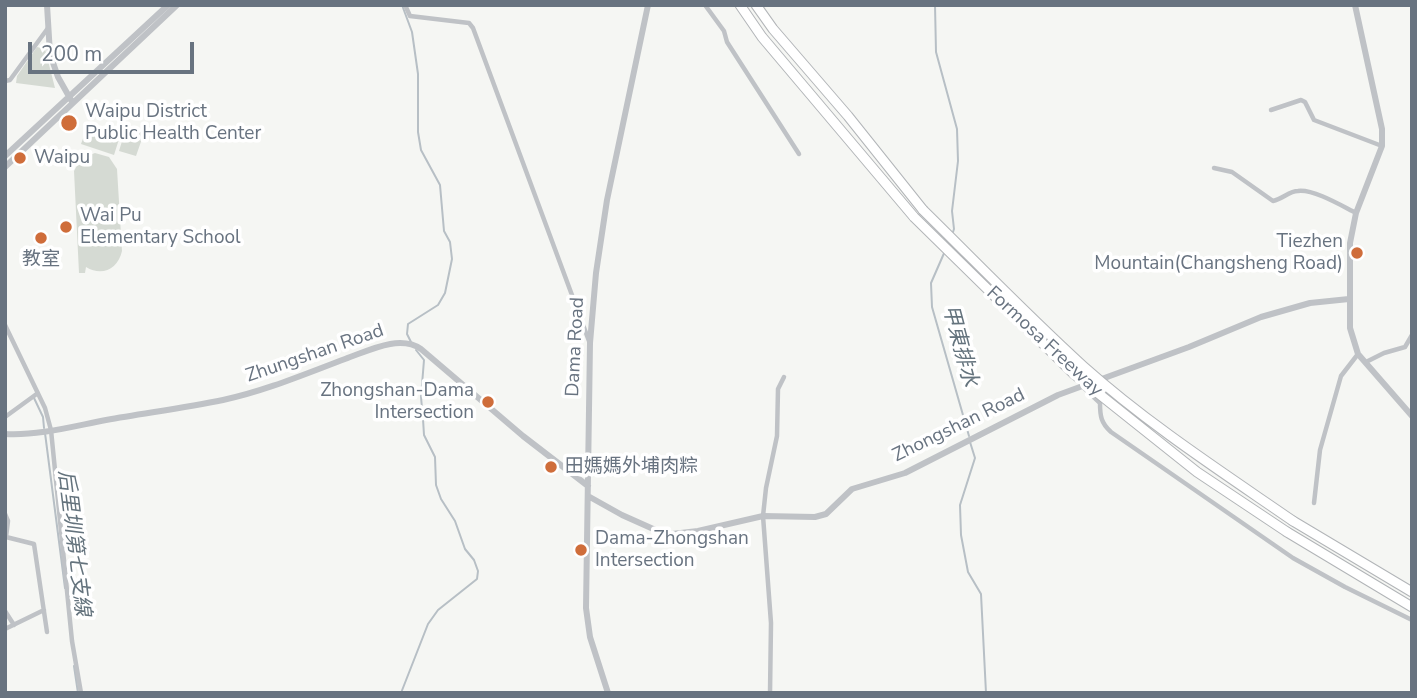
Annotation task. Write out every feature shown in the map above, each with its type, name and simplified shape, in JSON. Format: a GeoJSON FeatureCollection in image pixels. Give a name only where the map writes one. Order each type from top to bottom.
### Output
{"type":"FeatureCollection","features":[{"type":"Feature","properties":{"kind":"highway","name":"Formosa Freeway"},"geometry":{"type":"LineString","coordinates":[[740,5],[762,37],[914,217],[1074,374],[1197,472],[1287,532],[1412,607]]}},
{"type":"Feature","properties":{"kind":"highway","name":"Formosa Freeway"},"geometry":{"type":"LineString","coordinates":[[756,5],[923,210],[1083,366],[1203,460],[1293,521],[1412,593]]}},
{"type":"Feature","properties":{"kind":"street"},"geometry":{"type":"LineString","coordinates":[[47,5],[50,54],[58,77],[71,100]]}},
{"type":"Feature","properties":{"kind":"street"},"geometry":{"type":"LineString","coordinates":[[5,167],[168,5]]}},
{"type":"Feature","properties":{"kind":"street"},"geometry":{"type":"LineString","coordinates":[[5,156],[177,5]]}},
{"type":"Feature","properties":{"kind":"street"},"geometry":{"type":"LineString","coordinates":[[405,5],[410,16],[469,23],[473,28],[590,343]]}},
{"type":"Feature","properties":{"kind":"street","name":"Dama Road"},"geometry":{"type":"LineString","coordinates":[[608,693],[590,638],[586,608],[590,343],[603,225],[648,5]]}},
{"type":"Feature","properties":{"kind":"street"},"geometry":{"type":"LineString","coordinates":[[705,5],[724,31],[727,42],[799,154]]}},
{"type":"Feature","properties":{"kind":"street"},"geometry":{"type":"LineString","coordinates":[[1356,5],[1382,130],[1382,146],[1356,213],[1350,243],[1349,299],[1352,339],[1358,354],[1412,416]]}},
{"type":"Feature","properties":{"kind":"street"},"geometry":{"type":"LineString","coordinates":[[5,81],[10,80],[49,28]]}},
{"type":"Feature","properties":{"kind":"street"},"geometry":{"type":"LineString","coordinates":[[1270,110],[1301,100],[1305,102],[1314,120],[1382,146]]}},
{"type":"Feature","properties":{"kind":"street"},"geometry":{"type":"LineString","coordinates":[[1214,168],[1232,172],[1273,201],[1281,200],[1292,192],[1306,191],[1356,213]]}},
{"type":"Feature","properties":{"kind":"street","name":"Zhongshan Road"},"geometry":{"type":"LineString","coordinates":[[588,496],[660,532],[698,531],[763,516],[815,517],[826,514],[852,489],[905,473],[1058,395],[1189,347],[1261,317],[1310,303],[1349,299]]}},
{"type":"Feature","properties":{"kind":"street"},"geometry":{"type":"LineString","coordinates":[[5,325],[45,408],[51,430],[72,641],[81,693]]}},
{"type":"Feature","properties":{"kind":"street"},"geometry":{"type":"LineString","coordinates":[[1366,362],[1405,347],[1412,335]]}},
{"type":"Feature","properties":{"kind":"street","name":"Zhungshan Road"},"geometry":{"type":"LineString","coordinates":[[5,434],[51,430],[224,400],[266,388],[382,346],[413,343],[523,436],[588,486]]}},
{"type":"Feature","properties":{"kind":"street"},"geometry":{"type":"LineString","coordinates":[[1314,503],[1320,450],[1341,376],[1358,354]]}},
{"type":"Feature","properties":{"kind":"street"},"geometry":{"type":"LineString","coordinates":[[770,693],[771,623],[763,516],[766,488],[778,436],[778,389],[784,377]]}},
{"type":"Feature","properties":{"kind":"street"},"geometry":{"type":"LineString","coordinates":[[1082,386],[1100,403],[1100,416],[1111,432],[1293,558],[1412,620]]}},
{"type":"Feature","properties":{"kind":"street"},"geometry":{"type":"LineString","coordinates":[[5,417],[38,393]]}},
{"type":"Feature","properties":{"kind":"street"},"geometry":{"type":"LineString","coordinates":[[5,514],[8,521],[6,538],[34,544],[47,632]]}},
{"type":"Feature","properties":{"kind":"street"},"geometry":{"type":"LineString","coordinates":[[5,629],[44,610]]}},
{"type":"Feature","properties":{"kind":"street"},"geometry":{"type":"LineString","coordinates":[[5,611],[14,625]]}},
{"type":"Feature","properties":{"kind":"shaded area"},"geometry":{"type":"Polygon","coordinates":[[[37,47],[45,49],[55,88],[16,83],[17,76],[37,47]]]}},
{"type":"Feature","properties":{"kind":"shaded area"},"geometry":{"type":"Polygon","coordinates":[[[88,125],[120,136],[114,155],[81,144],[88,125]]]}},
{"type":"Feature","properties":{"kind":"shaded area"},"geometry":{"type":"Polygon","coordinates":[[[126,128],[144,133],[136,156],[119,151],[126,128]]]}},
{"type":"Feature","properties":{"kind":"shaded area"},"geometry":{"type":"Polygon","coordinates":[[[95,153],[109,157],[117,169],[122,251],[117,263],[109,270],[98,271],[86,267],[85,273],[79,273],[74,171],[81,158],[95,153]]]}},
{"type":"Feature","properties":{"kind":"waterway"},"geometry":{"type":"LineString","coordinates":[[402,5],[412,32],[418,74],[418,132],[421,150],[440,185],[444,231],[450,242],[452,259],[445,293],[438,305],[408,324],[407,334],[411,342]]}},
{"type":"Feature","properties":{"kind":"waterway","name":"甲東排水"},"geometry":{"type":"LineString","coordinates":[[935,5],[936,52],[957,129],[958,161],[952,211],[953,232]]}},
{"type":"Feature","properties":{"kind":"waterway","name":"甲東排水"},"geometry":{"type":"LineString","coordinates":[[945,251],[931,283],[932,307],[969,436]]}},
{"type":"Feature","properties":{"kind":"waterway"},"geometry":{"type":"LineString","coordinates":[[401,693],[428,624],[438,610],[477,579],[478,571],[436,485],[435,457],[424,435],[421,397],[424,360],[416,350]]}},
{"type":"Feature","properties":{"kind":"waterway","name":"后里圳第七支線"},"geometry":{"type":"LineString","coordinates":[[34,398],[43,417],[44,428]]}},
{"type":"Feature","properties":{"kind":"waterway","name":"后里圳第七支線"},"geometry":{"type":"LineString","coordinates":[[45,433],[65,588]]}},
{"type":"Feature","properties":{"kind":"waterway","name":"甲東排水"},"geometry":{"type":"LineString","coordinates":[[970,442],[975,458],[960,505],[961,535],[968,572],[981,594],[986,693]]}},
{"type":"Feature","properties":{"kind":"waterway","name":"后里圳第七支線"},"geometry":{"type":"LineString","coordinates":[[74,666],[78,693]]}},
{"type":"Feature","properties":{"kind":"place","name":"Waipu District Public Health Center"},"geometry":{"type":"Point","coordinates":[69,123]}},
{"type":"Feature","properties":{"kind":"place","name":"Waipu"},"geometry":{"type":"Point","coordinates":[20,158]}},
{"type":"Feature","properties":{"kind":"place","name":"Wai Pu Elementary School"},"geometry":{"type":"Point","coordinates":[66,227]}},
{"type":"Feature","properties":{"kind":"place","name":"教室"},"geometry":{"type":"Point","coordinates":[41,238]}},
{"type":"Feature","properties":{"kind":"place","name":"Tiezhen Mountain(Changsheng Road)"},"geometry":{"type":"Point","coordinates":[1357,253]}},
{"type":"Feature","properties":{"kind":"place","name":"Zhongshan-Dama Intersection"},"geometry":{"type":"Point","coordinates":[488,402]}},
{"type":"Feature","properties":{"kind":"place","name":"田媽媽外埔肉粽"},"geometry":{"type":"Point","coordinates":[551,467]}},
{"type":"Feature","properties":{"kind":"place","name":"Dama-Zhongshan Intersection"},"geometry":{"type":"Point","coordinates":[581,550]}}]}
